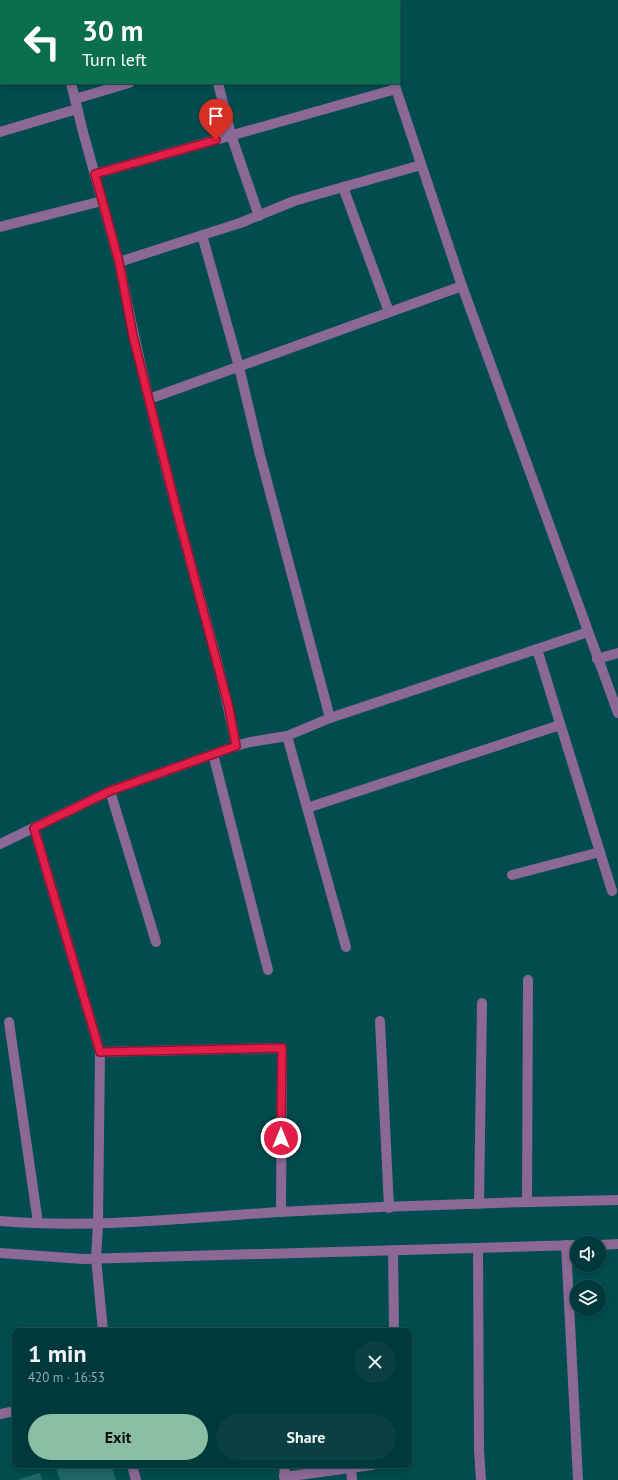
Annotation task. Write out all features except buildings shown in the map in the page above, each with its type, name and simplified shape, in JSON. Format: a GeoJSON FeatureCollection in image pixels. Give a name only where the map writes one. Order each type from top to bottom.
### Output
{"type":"FeatureCollection","features":[{"type":"Feature","properties":{"kind":"street"},"geometry":{"type":"LineString","coordinates":[[71,84],[119,262],[133,336],[229,708],[236,746]]}},
{"type":"Feature","properties":{"kind":"street"},"geometry":{"type":"LineString","coordinates":[[0,132],[126,84]]}},
{"type":"Feature","properties":{"kind":"street"},"geometry":{"type":"LineString","coordinates":[[218,84],[231,136],[260,216]]}},
{"type":"Feature","properties":{"kind":"street"},"geometry":{"type":"LineString","coordinates":[[95,174],[231,136],[395,86],[462,286],[618,713]]}},
{"type":"Feature","properties":{"kind":"street"},"geometry":{"type":"LineString","coordinates":[[119,262],[260,216],[294,201],[422,165]]}},
{"type":"Feature","properties":{"kind":"street"},"geometry":{"type":"LineString","coordinates":[[343,187],[389,312]]}},
{"type":"Feature","properties":{"kind":"street"},"geometry":{"type":"LineString","coordinates":[[0,227],[102,201]]}},
{"type":"Feature","properties":{"kind":"street"},"geometry":{"type":"LineString","coordinates":[[202,235],[239,367],[264,470],[330,718]]}},
{"type":"Feature","properties":{"kind":"street"},"geometry":{"type":"LineString","coordinates":[[149,399],[462,286]]}},
{"type":"Feature","properties":{"kind":"street"},"geometry":{"type":"LineString","coordinates":[[0,844],[110,791],[236,746],[250,742],[287,736],[330,718],[588,632]]}},
{"type":"Feature","properties":{"kind":"street"},"geometry":{"type":"LineString","coordinates":[[536,649],[612,891]]}},
{"type":"Feature","properties":{"kind":"street"},"geometry":{"type":"LineString","coordinates":[[597,659],[618,653]]}},
{"type":"Feature","properties":{"kind":"street"},"geometry":{"type":"LineString","coordinates":[[307,808],[560,725]]}},
{"type":"Feature","properties":{"kind":"street"},"geometry":{"type":"LineString","coordinates":[[287,736],[346,947]]}},
{"type":"Feature","properties":{"kind":"street"},"geometry":{"type":"LineString","coordinates":[[213,754],[268,970]]}},
{"type":"Feature","properties":{"kind":"street"},"geometry":{"type":"LineString","coordinates":[[110,791],[156,942]]}},
{"type":"Feature","properties":{"kind":"street"},"geometry":{"type":"LineString","coordinates":[[34,828],[100,1052],[98,1224],[96,1258],[103,1328]]}},
{"type":"Feature","properties":{"kind":"street"},"geometry":{"type":"LineString","coordinates":[[512,875],[600,852]]}},
{"type":"Feature","properties":{"kind":"street"},"geometry":{"type":"LineString","coordinates":[[527,1202],[528,980]]}},
{"type":"Feature","properties":{"kind":"street"},"geometry":{"type":"LineString","coordinates":[[479,1204],[482,1002]]}},
{"type":"Feature","properties":{"kind":"street"},"geometry":{"type":"LineString","coordinates":[[380,1021],[389,1208]]}},
{"type":"Feature","properties":{"kind":"street"},"geometry":{"type":"LineString","coordinates":[[9,1022],[38,1223]]}},
{"type":"Feature","properties":{"kind":"street"},"geometry":{"type":"LineString","coordinates":[[100,1052],[282,1048],[281,1212]]}},
{"type":"Feature","properties":{"kind":"street"},"geometry":{"type":"LineString","coordinates":[[0,1221],[98,1224],[281,1212],[527,1202],[618,1200]]}},
{"type":"Feature","properties":{"kind":"street"},"geometry":{"type":"LineString","coordinates":[[606,1245],[618,1244]]}},
{"type":"Feature","properties":{"kind":"street"},"geometry":{"type":"LineString","coordinates":[[566,1245],[578,1480]]}},
{"type":"Feature","properties":{"kind":"street"},"geometry":{"type":"LineString","coordinates":[[0,1253],[82,1259],[570,1245]]}},
{"type":"Feature","properties":{"kind":"street"},"geometry":{"type":"LineString","coordinates":[[478,1248],[478,1450],[481,1480]]}},
{"type":"Feature","properties":{"kind":"street"},"geometry":{"type":"LineString","coordinates":[[394,1250],[394,1328]]}},
{"type":"Feature","properties":{"kind":"street"},"geometry":{"type":"LineString","coordinates":[[0,1414],[12,1412]]}},
{"type":"Feature","properties":{"kind":"street"},"geometry":{"type":"LineString","coordinates":[[133,1468],[136,1480]]}},
{"type":"Feature","properties":{"kind":"street"},"geometry":{"type":"LineString","coordinates":[[285,1468],[284,1477],[351,1468],[352,1480]]}},
{"type":"Feature","properties":{"kind":"route"},"geometry":{"type":"LineString","coordinates":[[216,140],[95,174],[119,262],[133,336],[175,504],[229,708],[236,746],[110,791],[34,828],[100,1052],[282,1048],[281,1138]]}}]}
